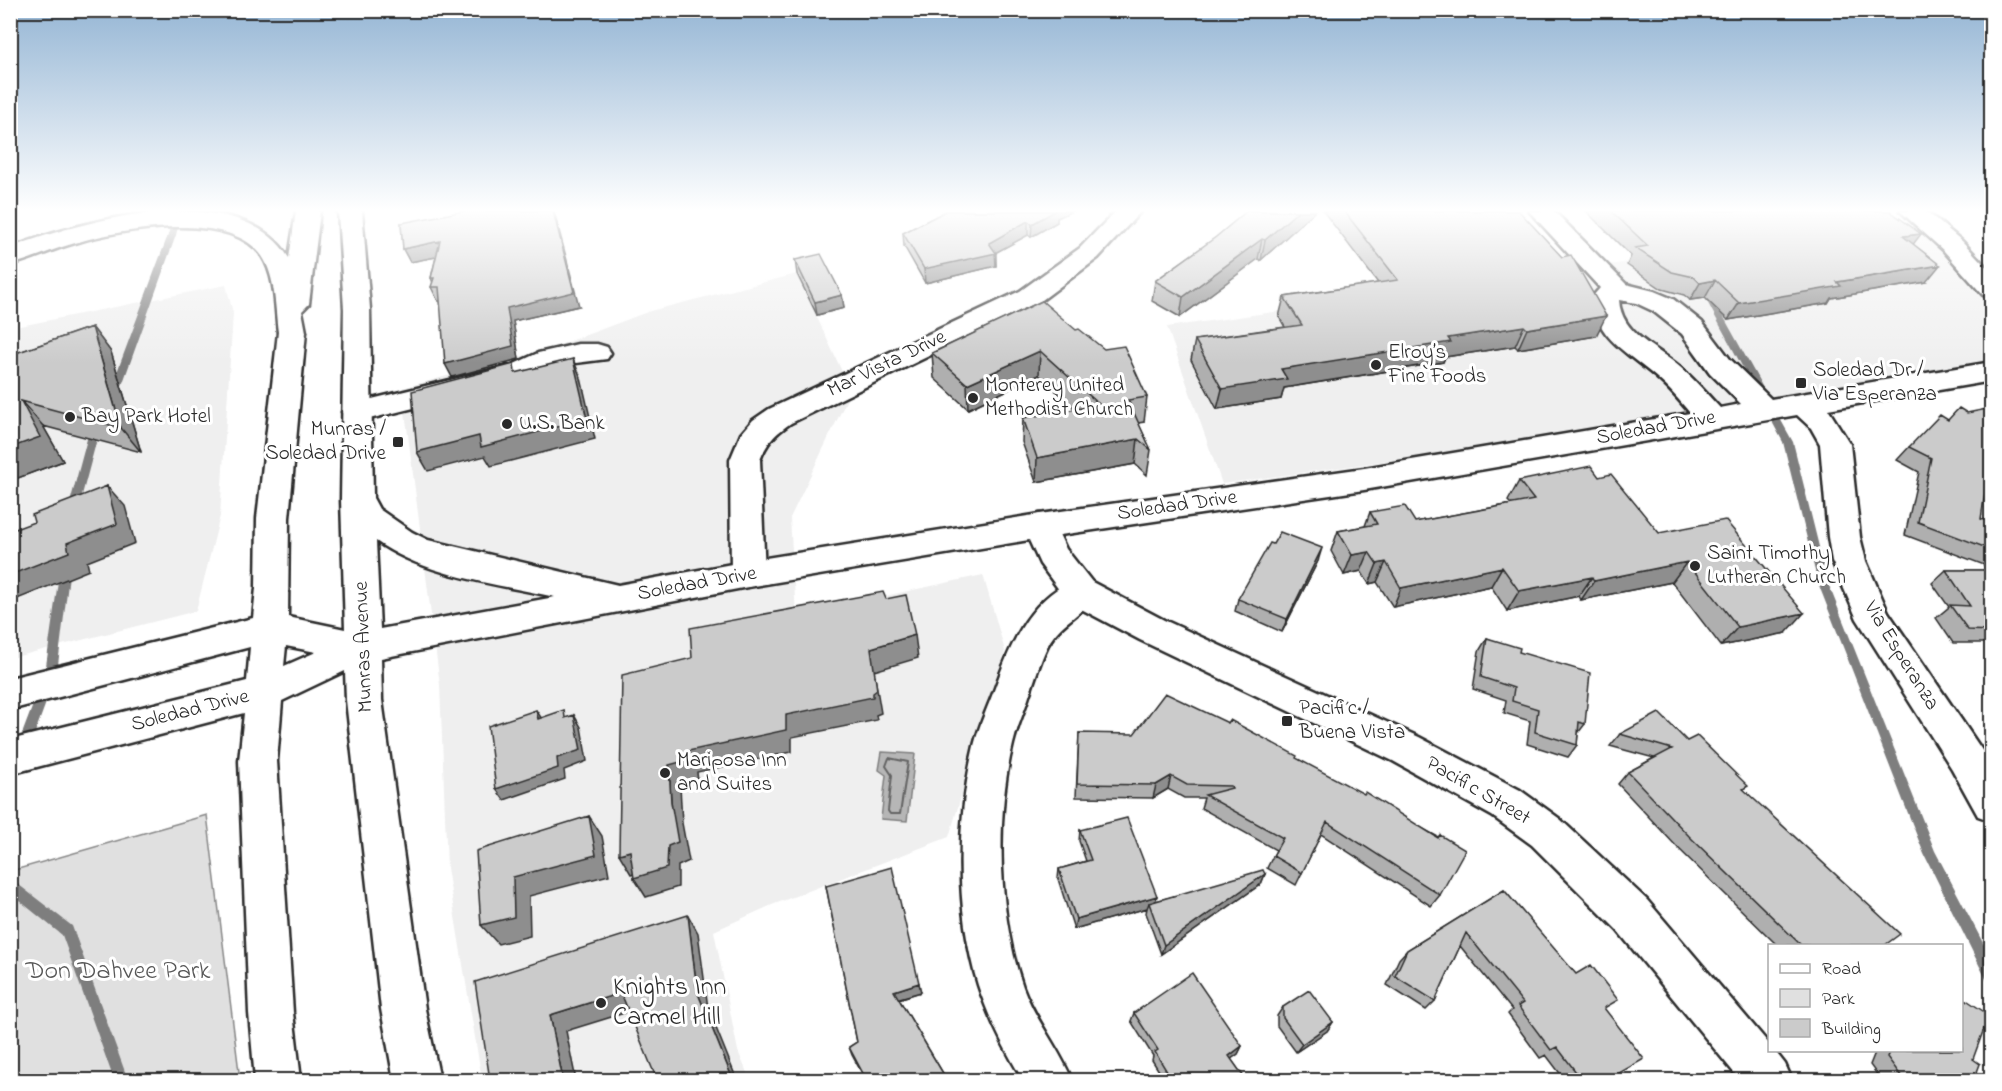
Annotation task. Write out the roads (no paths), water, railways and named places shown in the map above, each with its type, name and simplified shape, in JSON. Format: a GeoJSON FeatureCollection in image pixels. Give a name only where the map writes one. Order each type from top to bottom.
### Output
{"type":"FeatureCollection","features":[{"type":"Feature","properties":{"kind":"main road"},"geometry":{"type":"LineString","coordinates":[[276,262],[281,273],[292,332]]}},
{"type":"Feature","properties":{"kind":"main road"},"geometry":{"type":"LineString","coordinates":[[278,1080],[271,1013],[258,761],[270,628],[273,518],[301,262]]}},
{"type":"Feature","properties":{"kind":"main road","name":"Munras Avenue"},"geometry":{"type":"LineString","coordinates":[[354,262],[357,309],[357,499],[362,572],[362,646],[366,723],[403,1009],[417,1080]]}},
{"type":"Feature","properties":{"kind":"main road","name":"Mar Vista Drive"},"geometry":{"type":"LineString","coordinates":[[748,574],[745,460],[752,442],[764,428],[780,416],[1029,297],[1077,262]]}},
{"type":"Feature","properties":{"kind":"main road"},"geometry":{"type":"LineString","coordinates":[[1590,262],[1617,290],[1645,297],[1663,305],[1692,328],[1720,366],[1764,409]]}},
{"type":"Feature","properties":{"kind":"main road"},"geometry":{"type":"LineString","coordinates":[[1967,262],[1992,289]]}},
{"type":"Feature","properties":{"kind":"main road"},"geometry":{"type":"LineString","coordinates":[[1617,290],[1606,296],[1605,305],[1610,317],[1630,345],[1679,383],[1712,418]]}},
{"type":"Feature","properties":{"kind":"main road"},"geometry":{"type":"LineString","coordinates":[[1650,359],[1666,366],[1681,369],[1694,368],[1705,363],[1709,349]]}},
{"type":"Feature","properties":{"kind":"main road","name":"Soledad Drive"},"geometry":{"type":"LineString","coordinates":[[10,757],[265,692],[362,646],[748,574],[1040,526],[1364,479],[1992,371]]}},
{"type":"Feature","properties":{"kind":"main road"},"geometry":{"type":"LineString","coordinates":[[357,412],[521,372]]}},
{"type":"Feature","properties":{"kind":"main road","name":"Via Esperanza"},"geometry":{"type":"LineString","coordinates":[[1802,403],[1822,421],[1835,444],[1844,537],[1859,587],[1874,619],[1966,757],[1992,803]]}},
{"type":"Feature","properties":{"kind":"main road"},"geometry":{"type":"LineString","coordinates":[[357,499],[368,518],[400,541],[416,549],[447,559],[619,598]]}},
{"type":"Feature","properties":{"kind":"main road","name":"Pacific Street"},"geometry":{"type":"LineString","coordinates":[[1040,526],[1052,555],[1080,592],[1152,630],[1406,749],[1506,803],[1546,831],[1632,915],[1769,1080]]}},
{"type":"Feature","properties":{"kind":"main road"},"geometry":{"type":"LineString","coordinates":[[1049,1080],[1014,1016],[998,977],[988,938],[983,898],[982,849],[994,744],[1021,666],[1045,619],[1080,592]]}},
{"type":"Feature","properties":{"kind":"main road","name":"Soledad Drive"},"geometry":{"type":"LineString","coordinates":[[10,694],[270,628],[362,646]]}},
{"type":"Feature","properties":{"kind":"water"},"geometry":{"type":"Polygon","coordinates":[[[882,752],[915,754],[907,821],[881,819],[886,775],[879,770],[882,752]]]}},
{"type":"Feature","properties":{"kind":"waterway"},"geometry":{"type":"LineString","coordinates":[[115,391],[162,262]]}},
{"type":"Feature","properties":{"kind":"waterway"},"geometry":{"type":"LineString","coordinates":[[1707,294],[1788,442],[1823,583],[1930,854],[1992,976]]}},
{"type":"Feature","properties":{"kind":"waterway"},"geometry":{"type":"LineString","coordinates":[[73,510],[92,439],[98,427]]}},
{"type":"Feature","properties":{"kind":"waterway"},"geometry":{"type":"LineString","coordinates":[[10,784],[51,673],[65,567]]}},
{"type":"Feature","properties":{"kind":"waterway"},"geometry":{"type":"LineString","coordinates":[[10,884],[67,931],[121,1080]]}},
{"type":"Feature","properties":{"kind":"place","name":"Elroy’s Fine Foods"},"geometry":{"type":"Point","coordinates":[1376,365]}},
{"type":"Feature","properties":{"kind":"place","name":"Soledad Dr / Via Esperanza"},"geometry":{"type":"Point","coordinates":[1801,383]}},
{"type":"Feature","properties":{"kind":"place","name":"Monterey United Methodist Church"},"geometry":{"type":"Point","coordinates":[973,398]}},
{"type":"Feature","properties":{"kind":"place","name":"Bay Park Hotel"},"geometry":{"type":"Point","coordinates":[70,417]}},
{"type":"Feature","properties":{"kind":"place","name":"U.S. Bank"},"geometry":{"type":"Point","coordinates":[507,424]}},
{"type":"Feature","properties":{"kind":"place","name":"Munras / Soledad Drive"},"geometry":{"type":"Point","coordinates":[398,442]}},
{"type":"Feature","properties":{"kind":"place","name":"Saint Timothy Lutheran Church"},"geometry":{"type":"Point","coordinates":[1695,566]}},
{"type":"Feature","properties":{"kind":"place","name":"Pacific / Buena Vista"},"geometry":{"type":"Point","coordinates":[1287,721]}},
{"type":"Feature","properties":{"kind":"place","name":"Mariposa Inn and Suites"},"geometry":{"type":"Point","coordinates":[665,773]}},
{"type":"Feature","properties":{"kind":"place","name":"Knights Inn Carmel Hill"},"geometry":{"type":"Point","coordinates":[601,1003]}},
{"type":"Feature","properties":{"kind":"park label","name":"Don Dahvee Park"},"geometry":{"type":"Point","coordinates":[118,972]}}]}
